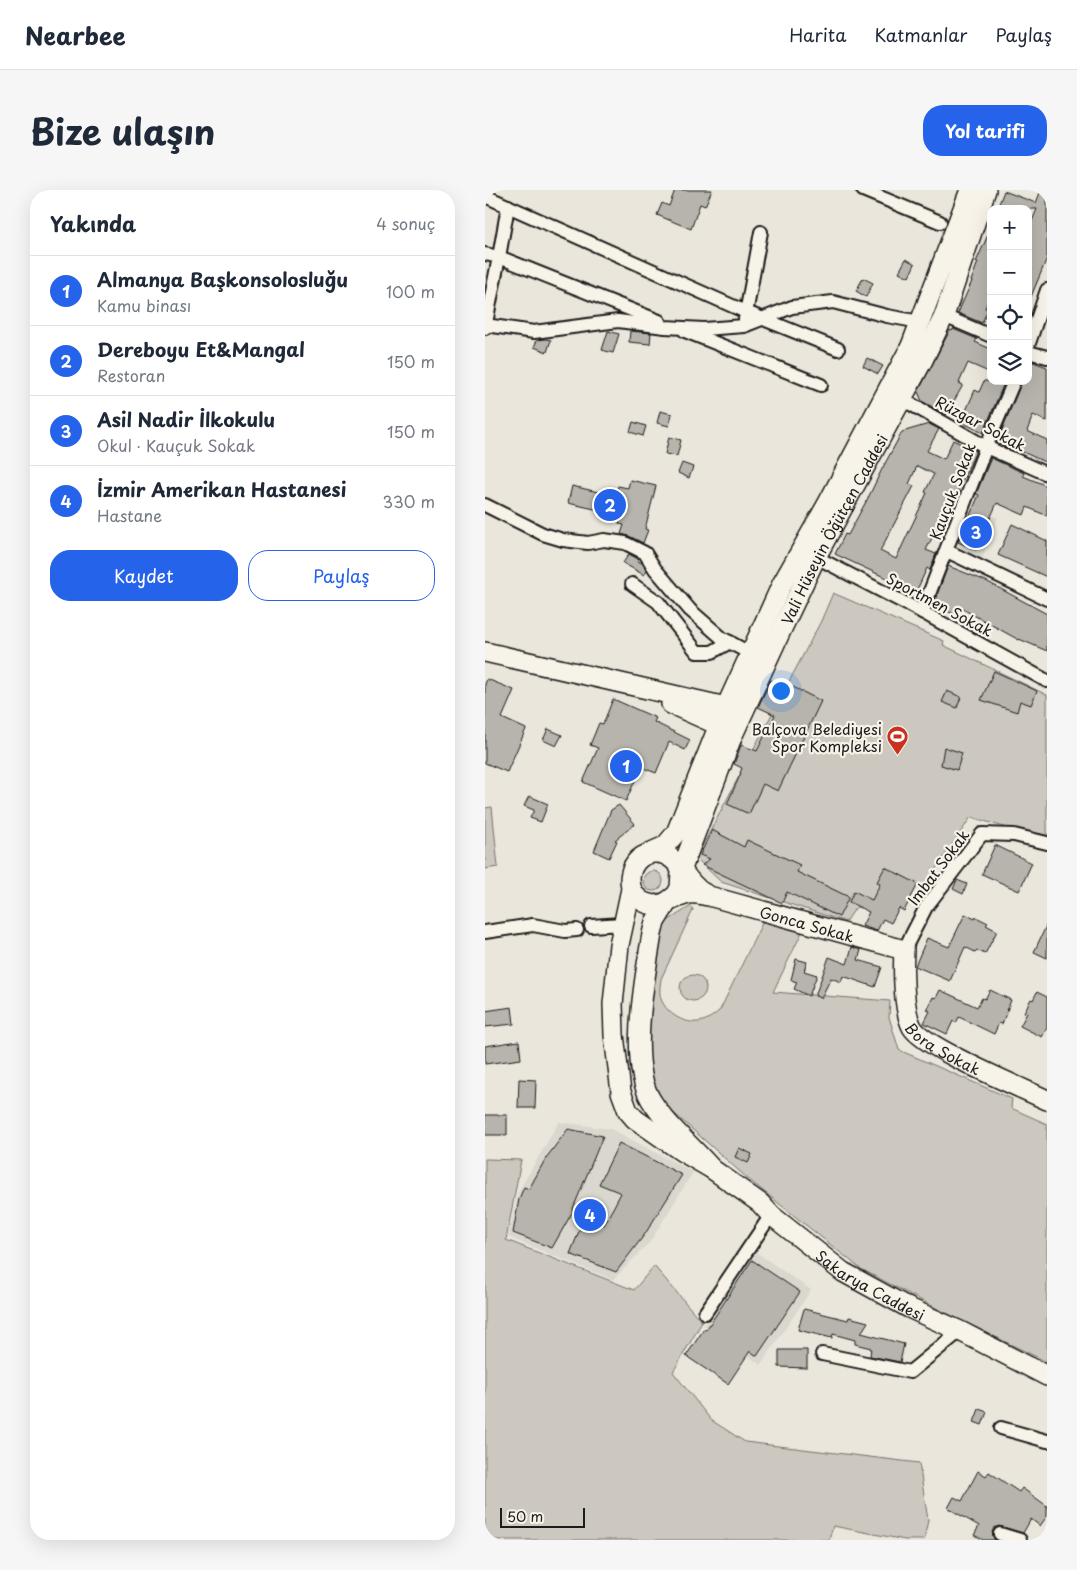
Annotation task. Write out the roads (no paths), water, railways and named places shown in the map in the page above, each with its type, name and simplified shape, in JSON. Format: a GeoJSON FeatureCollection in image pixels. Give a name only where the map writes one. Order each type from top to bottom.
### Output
{"type":"FeatureCollection","features":[{"type":"Feature","properties":{"kind":"main road","name":"Vali Hüseyin Öğütçen Caddesi"},"geometry":{"type":"LineString","coordinates":[[726,707],[782,584],[828,503],[911,346],[970,190]]}},
{"type":"Feature","properties":{"kind":"main road","name":"Vali Hüseyin Öğütçen Caddesi"},"geometry":{"type":"LineString","coordinates":[[649,853],[665,846],[676,833],[725,731],[923,360],[944,316],[986,190]]}},
{"type":"Feature","properties":{"kind":"main road"},"geometry":{"type":"LineString","coordinates":[[485,652],[726,707],[725,731],[628,686]]}},
{"type":"Feature","properties":{"kind":"main road","name":"Vali Hüseyin Öğütçen Caddesi"},"geometry":{"type":"LineString","coordinates":[[681,871],[725,731]]}},
{"type":"Feature","properties":{"kind":"main road"},"geometry":{"type":"LineString","coordinates":[[649,853],[659,853],[673,858],[681,871],[697,888],[709,896],[690,894],[656,905],[647,904],[640,900],[631,889],[629,874],[640,856],[649,853]]}},
{"type":"Feature","properties":{"kind":"main road"},"geometry":{"type":"LineString","coordinates":[[668,901],[676,895],[680,888],[681,871]]}},
{"type":"Feature","properties":{"kind":"main road","name":"Sakarya Caddesi"},"geometry":{"type":"LineString","coordinates":[[631,889],[622,924],[613,1004],[614,1035],[624,1101],[631,1115],[645,1127],[712,1169],[760,1203],[771,1215],[843,1272],[909,1308],[1047,1376]]}},
{"type":"Feature","properties":{"kind":"main road","name":"Gonca Sokak"},"geometry":{"type":"LineString","coordinates":[[709,896],[904,950]]}},
{"type":"Feature","properties":{"kind":"main road","name":"Sakarya Caddesi"},"geometry":{"type":"LineString","coordinates":[[668,901],[655,922],[649,954],[640,1042],[640,1063],[643,1082],[650,1098],[662,1116],[712,1169]]}},
{"type":"Feature","properties":{"kind":"main road","name":"Bora Sokak"},"geometry":{"type":"LineString","coordinates":[[904,950],[903,965],[907,1010],[909,1021],[917,1034],[945,1052],[1047,1100]]}},
{"type":"Feature","properties":{"kind":"street"},"geometry":{"type":"LineString","coordinates":[[863,190],[940,222]]}},
{"type":"Feature","properties":{"kind":"street"},"geometry":{"type":"LineString","coordinates":[[485,196],[746,312],[839,349]]}},
{"type":"Feature","properties":{"kind":"street"},"geometry":{"type":"LineString","coordinates":[[508,206],[485,326],[534,332],[618,321],[704,329],[744,326],[792,307],[833,302],[887,316],[920,322]]}},
{"type":"Feature","properties":{"kind":"street"},"geometry":{"type":"LineString","coordinates":[[744,326],[761,232]]}},
{"type":"Feature","properties":{"kind":"street"},"geometry":{"type":"LineString","coordinates":[[485,254],[499,257],[821,385]]}},
{"type":"Feature","properties":{"kind":"street"},"geometry":{"type":"LineString","coordinates":[[1030,340],[1047,290]]}},
{"type":"Feature","properties":{"kind":"street"},"geometry":{"type":"LineString","coordinates":[[944,316],[987,334]]}},
{"type":"Feature","properties":{"kind":"street"},"geometry":{"type":"LineString","coordinates":[[1032,353],[1047,357]]}},
{"type":"Feature","properties":{"kind":"street","name":"Kauçuk Sokak"},"geometry":{"type":"LineString","coordinates":[[922,612],[1012,385]]}},
{"type":"Feature","properties":{"kind":"street","name":"Rüzgar Sokak"},"geometry":{"type":"LineString","coordinates":[[902,399],[986,448],[1047,474]]}},
{"type":"Feature","properties":{"kind":"street"},"geometry":{"type":"LineString","coordinates":[[485,505],[543,534],[563,540],[589,543],[604,540],[625,542],[645,553],[655,569],[690,610],[715,633],[751,654]]}},
{"type":"Feature","properties":{"kind":"street"},"geometry":{"type":"LineString","coordinates":[[947,551],[1047,600]]}},
{"type":"Feature","properties":{"kind":"street","name":"Sportmen Sokak"},"geometry":{"type":"LineString","coordinates":[[817,558],[922,612],[1047,681]]}},
{"type":"Feature","properties":{"kind":"street"},"geometry":{"type":"LineString","coordinates":[[632,584],[658,602],[697,652],[712,652],[730,642]]}},
{"type":"Feature","properties":{"kind":"street","name":"Imbat Sokak"},"geometry":{"type":"LineString","coordinates":[[904,950],[926,906],[982,834],[1015,835],[1047,842]]}},
{"type":"Feature","properties":{"kind":"street"},"geometry":{"type":"LineString","coordinates":[[591,926],[622,924]]}},
{"type":"Feature","properties":{"kind":"street"},"geometry":{"type":"LineString","coordinates":[[485,932],[533,925],[565,931],[577,930]]}},
{"type":"Feature","properties":{"kind":"street"},"geometry":{"type":"LineString","coordinates":[[705,1313],[771,1215]]}},
{"type":"Feature","properties":{"kind":"street"},"geometry":{"type":"LineString","coordinates":[[822,1354],[910,1372],[960,1332]]}},
{"type":"Feature","properties":{"kind":"street"},"geometry":{"type":"LineString","coordinates":[[1001,1428],[1047,1441]]}},
{"type":"Feature","properties":{"kind":"street"},"geometry":{"type":"LineString","coordinates":[[1000,1534],[1020,1540]]}},
{"type":"Feature","properties":{"kind":"place","name":"Dereboyu Et&Mangal"},"geometry":{"type":"Point","coordinates":[610,505]}},
{"type":"Feature","properties":{"kind":"place","name":"Asil Nadir İlkokulu"},"geometry":{"type":"Point","coordinates":[976,532]}},
{"type":"Feature","properties":{"kind":"place","name":"Balçova Belediyesi Spor Kompleksi"},"geometry":{"type":"Point","coordinates":[898,756]}},
{"type":"Feature","properties":{"kind":"place","name":"Almanya Başkonsolosluğu"},"geometry":{"type":"Point","coordinates":[626,766]}},
{"type":"Feature","properties":{"kind":"place","name":"İzmir Amerikan Hastanesi"},"geometry":{"type":"Point","coordinates":[590,1215]}}]}
